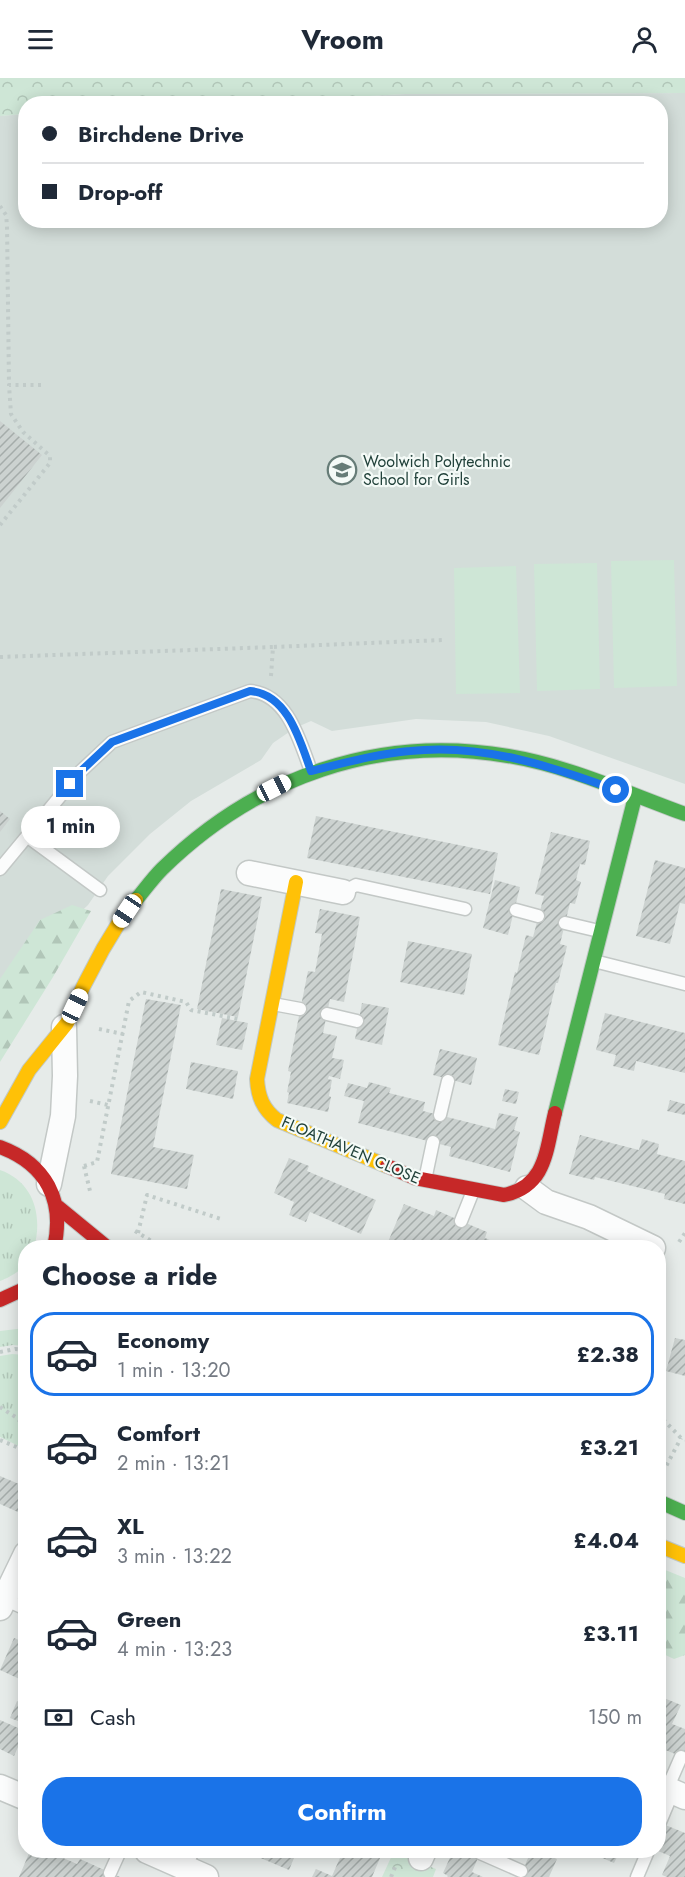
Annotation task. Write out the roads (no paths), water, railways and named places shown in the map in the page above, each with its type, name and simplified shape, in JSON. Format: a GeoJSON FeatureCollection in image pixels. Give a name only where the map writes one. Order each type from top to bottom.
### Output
{"type":"FeatureCollection","features":[{"type":"Feature","properties":{"kind":"street"},"geometry":{"type":"LineString","coordinates":[[0,1122],[33,1063],[64,1027],[110,935],[148,884],[201,832],[228,813],[311,771],[361,758],[412,750],[460,750],[507,756],[559,769],[685,814]]}},
{"type":"Feature","properties":{"kind":"street"},"geometry":{"type":"LineString","coordinates":[[627,1240],[589,1216],[546,1202],[527,1188],[541,1170],[635,796]]}},
{"type":"Feature","properties":{"kind":"street"},"geometry":{"type":"LineString","coordinates":[[249,873],[343,892]]}},
{"type":"Feature","properties":{"kind":"street","name":"FLOATHAVEN CLOSE"},"geometry":{"type":"LineString","coordinates":[[296,882],[257,1079],[257,1090],[268,1114],[277,1120],[416,1179],[504,1195],[527,1188]]}},
{"type":"Feature","properties":{"kind":"street"},"geometry":{"type":"LineString","coordinates":[[49,1184],[63,1116],[64,1027]]}},
{"type":"Feature","properties":{"kind":"street"},"geometry":{"type":"LineString","coordinates":[[0,1147],[12,1150],[33,1164],[49,1184],[57,1207],[57,1240]]}},
{"type":"Feature","properties":{"kind":"street"},"geometry":{"type":"LineString","coordinates":[[57,1207],[98,1240]]}},
{"type":"Feature","properties":{"kind":"street"},"geometry":{"type":"LineString","coordinates":[[2,1300],[18,1292]]}},
{"type":"Feature","properties":{"kind":"street"},"geometry":{"type":"LineString","coordinates":[[2,1300],[18,1301]]}},
{"type":"Feature","properties":{"kind":"street"},"geometry":{"type":"LineString","coordinates":[[666,1505],[685,1513]]}},
{"type":"Feature","properties":{"kind":"street"},"geometry":{"type":"LineString","coordinates":[[666,1549],[685,1557]]}},
{"type":"Feature","properties":{"kind":"street"},"geometry":{"type":"LineString","coordinates":[[8,1595],[18,1572]]}},
{"type":"Feature","properties":{"kind":"street"},"geometry":{"type":"LineString","coordinates":[[0,1787],[18,1795]]}},
{"type":"Feature","properties":{"kind":"street"},"geometry":{"type":"LineString","coordinates":[[171,1858],[195,1865]]}},
{"type":"Feature","properties":{"kind":"lane"},"geometry":{"type":"LineString","coordinates":[[0,869],[81,771],[112,742],[250,691],[260,692],[283,709],[295,728],[311,771]]}},
{"type":"Feature","properties":{"kind":"lane"},"geometry":{"type":"LineString","coordinates":[[28,837],[100,890]]}},
{"type":"Feature","properties":{"kind":"lane"},"geometry":{"type":"LineString","coordinates":[[343,892],[356,885],[465,909]]}},
{"type":"Feature","properties":{"kind":"lane"},"geometry":{"type":"LineString","coordinates":[[516,910],[538,916]]}},
{"type":"Feature","properties":{"kind":"lane"},"geometry":{"type":"LineString","coordinates":[[565,923],[601,932]]}},
{"type":"Feature","properties":{"kind":"lane"},"geometry":{"type":"LineString","coordinates":[[593,961],[685,984]]}},
{"type":"Feature","properties":{"kind":"lane"},"geometry":{"type":"LineString","coordinates":[[271,1003],[300,1009]]}},
{"type":"Feature","properties":{"kind":"lane"},"geometry":{"type":"LineString","coordinates":[[327,1014],[357,1021]]}},
{"type":"Feature","properties":{"kind":"lane"},"geometry":{"type":"LineString","coordinates":[[440,1115],[448,1081]]}},
{"type":"Feature","properties":{"kind":"lane"},"geometry":{"type":"LineString","coordinates":[[425,1181],[434,1142]]}},
{"type":"Feature","properties":{"kind":"lane"},"geometry":{"type":"LineString","coordinates":[[461,1221],[474,1190]]}},
{"type":"Feature","properties":{"kind":"lane"},"geometry":{"type":"LineString","coordinates":[[671,1791],[681,1757]]}},
{"type":"Feature","properties":{"kind":"lane"},"geometry":{"type":"LineString","coordinates":[[110,1873],[117,1858]]}},
{"type":"Feature","properties":{"kind":"lane"},"geometry":{"type":"LineString","coordinates":[[491,1858],[521,1871]]}},
{"type":"Feature","properties":{"kind":"lane"},"geometry":{"type":"LineString","coordinates":[[637,1877],[645,1858]]}},
{"type":"Feature","properties":{"kind":"place","name":"Woolwich Polytechnic School for Girls"},"geometry":{"type":"Point","coordinates":[342,470]}}]}
